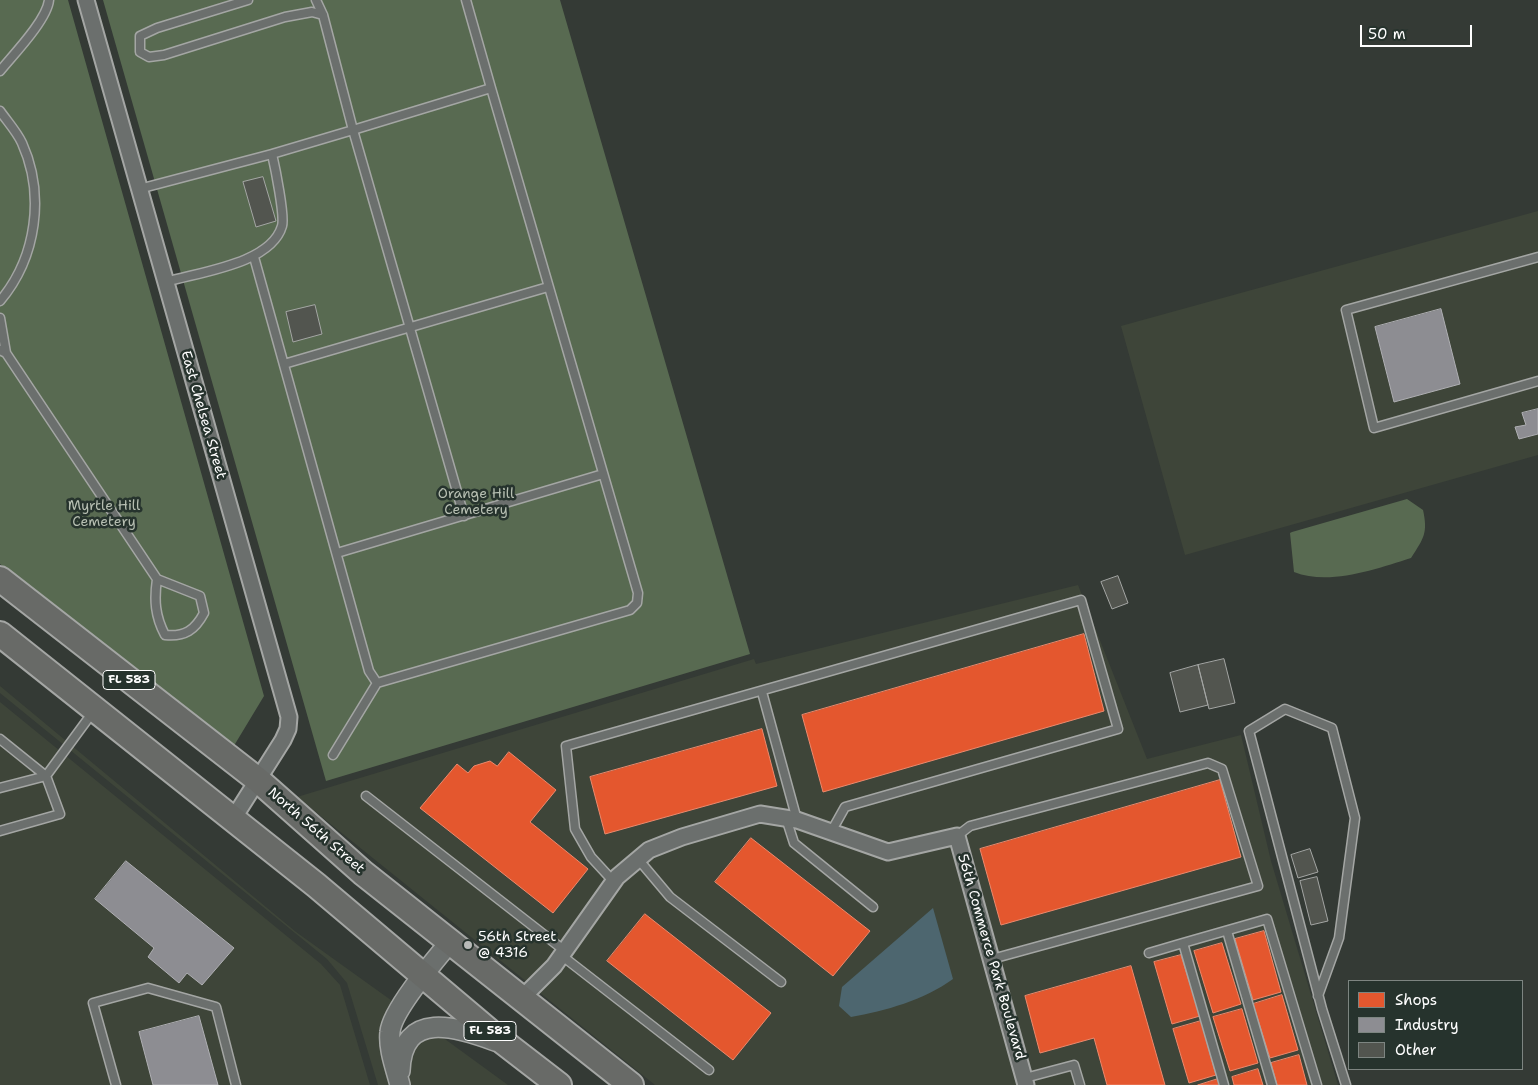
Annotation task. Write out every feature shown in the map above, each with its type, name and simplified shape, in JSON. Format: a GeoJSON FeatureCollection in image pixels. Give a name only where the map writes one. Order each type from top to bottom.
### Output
{"type":"FeatureCollection","features":[{"type":"Feature","properties":{"kind":"main road","name":"North 56th Street"},"geometry":{"type":"LineString","coordinates":[[0,579],[258,780],[363,872],[631,1085]]}},
{"type":"Feature","properties":{"kind":"main road"},"geometry":{"type":"LineString","coordinates":[[0,600],[15,611],[38,619],[51,619]]}},
{"type":"Feature","properties":{"kind":"main road","name":"FL 583"},"geometry":{"type":"LineString","coordinates":[[0,634],[232,819],[559,1085]]}},
{"type":"Feature","properties":{"kind":"street","name":"East Chelsea Street"},"geometry":{"type":"LineString","coordinates":[[86,0],[289,717],[288,729],[284,740],[232,819]]}},
{"type":"Feature","properties":{"kind":"street","name":"56th Commerce Park Boulevard"},"geometry":{"type":"LineString","coordinates":[[522,998],[563,953],[614,882],[649,850],[682,837],[760,814],[791,819],[888,852],[957,836],[1026,1081]]}},
{"type":"Feature","properties":{"kind":"street"},"geometry":{"type":"LineString","coordinates":[[400,1085],[390,1033],[392,1023],[423,975],[450,942]]}},
{"type":"Feature","properties":{"kind":"street"},"geometry":{"type":"LineString","coordinates":[[400,1085],[400,1064],[404,1048],[420,1031],[430,1027],[441,1026],[466,1030],[509,1046]]}},
{"type":"Feature","properties":{"kind":"lane"},"geometry":{"type":"LineString","coordinates":[[0,71],[40,20],[48,7],[49,0]]}},
{"type":"Feature","properties":{"kind":"lane"},"geometry":{"type":"LineString","coordinates":[[248,0],[157,28],[140,36],[140,52],[149,57],[164,56],[284,17],[312,12],[323,15]]}},
{"type":"Feature","properties":{"kind":"lane"},"geometry":{"type":"LineString","coordinates":[[316,0],[323,15],[353,130],[412,328],[464,516]]}},
{"type":"Feature","properties":{"kind":"lane"},"geometry":{"type":"LineString","coordinates":[[333,755],[377,683],[630,610],[637,603],[638,593],[466,0]]}},
{"type":"Feature","properties":{"kind":"lane"},"geometry":{"type":"LineString","coordinates":[[139,189],[272,154],[491,88]]}},
{"type":"Feature","properties":{"kind":"lane"},"geometry":{"type":"LineString","coordinates":[[0,111],[21,142],[32,173],[36,202],[34,229],[18,274],[0,300]]}},
{"type":"Feature","properties":{"kind":"lane"},"geometry":{"type":"LineString","coordinates":[[166,282],[254,257],[271,244],[282,225],[272,154]]}},
{"type":"Feature","properties":{"kind":"lane"},"geometry":{"type":"LineString","coordinates":[[254,257],[369,671],[377,683]]}},
{"type":"Feature","properties":{"kind":"lane"},"geometry":{"type":"LineString","coordinates":[[1538,257],[1346,310],[1374,428],[1538,382]]}},
{"type":"Feature","properties":{"kind":"lane"},"geometry":{"type":"LineString","coordinates":[[284,364],[548,287]]}},
{"type":"Feature","properties":{"kind":"lane"},"geometry":{"type":"LineString","coordinates":[[0,318],[3,351],[157,579],[200,596],[204,613],[196,627],[176,636],[165,635],[157,621],[154,598],[157,579]]}},
{"type":"Feature","properties":{"kind":"lane"},"geometry":{"type":"LineString","coordinates":[[337,553],[604,474]]}},
{"type":"Feature","properties":{"kind":"lane"},"geometry":{"type":"LineString","coordinates":[[614,882],[591,857],[575,829],[566,746],[762,692],[1081,600],[1118,729],[845,807],[831,832]]}},
{"type":"Feature","properties":{"kind":"lane"},"geometry":{"type":"LineString","coordinates":[[762,692],[791,819],[794,843],[873,907]]}},
{"type":"Feature","properties":{"kind":"lane"},"geometry":{"type":"LineString","coordinates":[[0,788],[46,776],[95,709]]}},
{"type":"Feature","properties":{"kind":"lane"},"geometry":{"type":"LineString","coordinates":[[1318,996],[1339,938],[1355,818],[1332,728],[1285,709],[1249,731],[1318,996],[1346,1085]]}},
{"type":"Feature","properties":{"kind":"lane"},"geometry":{"type":"LineString","coordinates":[[0,739],[46,776],[60,814],[0,831]]}},
{"type":"Feature","properties":{"kind":"lane"},"geometry":{"type":"LineString","coordinates":[[957,836],[970,826],[1208,763],[1222,769],[1258,886],[992,959]]}},
{"type":"Feature","properties":{"kind":"lane"},"geometry":{"type":"LineString","coordinates":[[366,796],[709,1070]]}},
{"type":"Feature","properties":{"kind":"lane"},"geometry":{"type":"LineString","coordinates":[[638,859],[670,897],[782,982]]}},
{"type":"Feature","properties":{"kind":"lane"},"geometry":{"type":"LineString","coordinates":[[1149,953],[1267,919],[1317,1085]]}},
{"type":"Feature","properties":{"kind":"lane"},"geometry":{"type":"LineString","coordinates":[[1227,930],[1272,1085]]}},
{"type":"Feature","properties":{"kind":"lane"},"geometry":{"type":"LineString","coordinates":[[1182,943],[1224,1085]]}},
{"type":"Feature","properties":{"kind":"lane"},"geometry":{"type":"LineString","coordinates":[[116,1085],[92,1003],[148,988],[216,1007],[236,1085]]}},
{"type":"Feature","properties":{"kind":"lane"},"geometry":{"type":"LineString","coordinates":[[1026,1081],[1074,1065],[1080,1085]]}},
{"type":"Feature","properties":{"kind":"shaded area"},"geometry":{"type":"Polygon","coordinates":[[[1538,211],[1538,455],[1185,555],[1121,326],[1538,211]]]}},
{"type":"Feature","properties":{"kind":"shaded area"},"geometry":{"type":"Polygon","coordinates":[[[1078,585],[1147,759],[1241,735],[1271,861],[1338,1085],[1035,1085],[966,834],[956,829],[889,844],[800,813],[762,806],[680,829],[643,844],[611,871],[547,961],[527,982],[297,797],[754,659],[756,664],[1078,585]]]}},
{"type":"Feature","properties":{"kind":"shaded area"},"geometry":{"type":"Polygon","coordinates":[[[0,686],[296,932],[395,1003],[391,1085],[378,1085],[347,983],[327,959],[0,693],[0,686]]]}},
{"type":"Feature","properties":{"kind":"shaded area"},"geometry":{"type":"Polygon","coordinates":[[[0,702],[321,964],[340,985],[370,1085],[0,1085],[0,702]]]}},
{"type":"Feature","properties":{"kind":"shaded area"},"geometry":{"type":"Polygon","coordinates":[[[760,822],[794,827],[884,859],[951,846],[1017,1085],[655,1085],[539,992],[561,970],[624,882],[653,856],[685,844],[760,822]]]}},
{"type":"Feature","properties":{"kind":"shaded area"},"geometry":{"type":"Polygon","coordinates":[[[438,1034],[508,1085],[409,1085],[410,1057],[418,1043],[425,1037],[438,1034]]]}},
{"type":"Feature","properties":{"kind":"green space","name":"Myrtle Hill Cemetery"},"geometry":{"type":"Polygon","coordinates":[[[0,0],[68,0],[264,696],[232,749],[0,564],[0,0]]]}},
{"type":"Feature","properties":{"kind":"green space","name":"Orange Hill Cemetery"},"geometry":{"type":"Polygon","coordinates":[[[103,0],[560,0],[750,654],[326,781],[103,0]]]}},
{"type":"Feature","properties":{"kind":"green space"},"geometry":{"type":"Polygon","coordinates":[[[1407,499],[1423,510],[1425,524],[1422,540],[1411,558],[1368,571],[1337,577],[1308,576],[1294,572],[1290,533],[1407,499]]]}},
{"type":"Feature","properties":{"kind":"water"},"geometry":{"type":"Polygon","coordinates":[[[933,908],[953,979],[930,993],[904,1004],[851,1017],[839,1006],[842,987],[933,908]]]}},
{"type":"Feature","properties":{"kind":"building: Shops"},"geometry":{"type":"Polygon","coordinates":[[[1084,634],[1104,711],[823,792],[802,715],[1084,634]]]}},
{"type":"Feature","properties":{"kind":"building: Shops"},"geometry":{"type":"Polygon","coordinates":[[[762,729],[777,786],[605,834],[590,777],[762,729]]]}},
{"type":"Feature","properties":{"kind":"building: Shops"},"geometry":{"type":"Polygon","coordinates":[[[509,752],[556,790],[530,822],[588,869],[553,913],[420,808],[457,764],[468,773],[474,766],[490,761],[497,766],[509,752]]]}},
{"type":"Feature","properties":{"kind":"building: Shops"},"geometry":{"type":"Polygon","coordinates":[[[1220,780],[1241,857],[1001,925],[980,849],[1220,780]]]}},
{"type":"Feature","properties":{"kind":"building: Shops"},"geometry":{"type":"Polygon","coordinates":[[[751,838],[870,931],[833,976],[715,882],[751,838]]]}},
{"type":"Feature","properties":{"kind":"building: Shops"},"geometry":{"type":"Polygon","coordinates":[[[645,914],[771,1013],[733,1060],[607,961],[645,914]]]}},
{"type":"Feature","properties":{"kind":"building: Shops"},"geometry":{"type":"Polygon","coordinates":[[[1264,931],[1281,992],[1253,1000],[1235,939],[1264,931]]]}},
{"type":"Feature","properties":{"kind":"building: Shops"},"geometry":{"type":"Polygon","coordinates":[[[1222,943],[1241,1004],[1213,1013],[1194,951],[1222,943]]]}},
{"type":"Feature","properties":{"kind":"building: Shops"},"geometry":{"type":"Polygon","coordinates":[[[1181,955],[1200,1016],[1172,1024],[1154,962],[1181,955]]]}},
{"type":"Feature","properties":{"kind":"building: Shops"},"geometry":{"type":"Polygon","coordinates":[[[1131,966],[1165,1085],[1107,1085],[1094,1038],[1040,1053],[1025,996],[1131,966]]]}},
{"type":"Feature","properties":{"kind":"building: Shops"},"geometry":{"type":"Polygon","coordinates":[[[1282,995],[1298,1050],[1270,1058],[1253,1004],[1282,995]]]}},
{"type":"Feature","properties":{"kind":"building: Shops"},"geometry":{"type":"Polygon","coordinates":[[[1242,1009],[1258,1063],[1230,1071],[1213,1017],[1242,1009]]]}},
{"type":"Feature","properties":{"kind":"building: Shops"},"geometry":{"type":"Polygon","coordinates":[[[1201,1021],[1216,1075],[1189,1083],[1173,1029],[1201,1021]]]}},
{"type":"Feature","properties":{"kind":"building: Shops"},"geometry":{"type":"Polygon","coordinates":[[[1299,1055],[1307,1085],[1277,1085],[1271,1063],[1299,1055]]]}},
{"type":"Feature","properties":{"kind":"building: Shops"},"geometry":{"type":"Polygon","coordinates":[[[1258,1069],[1263,1085],[1234,1085],[1232,1077],[1258,1069]]]}},
{"type":"Feature","properties":{"kind":"building: Shops"},"geometry":{"type":"Polygon","coordinates":[[[1218,1079],[1220,1085],[1198,1085],[1218,1079]]]}},
{"type":"Feature","properties":{"kind":"building: Industry"},"geometry":{"type":"Polygon","coordinates":[[[1441,309],[1460,384],[1394,402],[1375,327],[1441,309]]]}},
{"type":"Feature","properties":{"kind":"building: Industry"},"geometry":{"type":"Polygon","coordinates":[[[1538,409],[1538,434],[1519,439],[1515,427],[1526,425],[1522,413],[1538,409]]]}},
{"type":"Feature","properties":{"kind":"building: Industry"},"geometry":{"type":"Polygon","coordinates":[[[126,861],[234,948],[202,985],[187,973],[179,983],[148,957],[154,948],[95,899],[126,861]]]}},
{"type":"Feature","properties":{"kind":"building: Industry"},"geometry":{"type":"Polygon","coordinates":[[[199,1016],[218,1085],[153,1085],[139,1032],[199,1016]]]}},
{"type":"Feature","properties":{"kind":"building: Other"},"geometry":{"type":"Polygon","coordinates":[[[263,177],[276,221],[256,227],[243,182],[263,177]]]}},
{"type":"Feature","properties":{"kind":"building: Other"},"geometry":{"type":"Polygon","coordinates":[[[315,305],[322,334],[293,342],[286,312],[315,305]]]}},
{"type":"Feature","properties":{"kind":"building: Other"},"geometry":{"type":"Polygon","coordinates":[[[1118,576],[1128,603],[1112,609],[1101,582],[1118,576]]]}},
{"type":"Feature","properties":{"kind":"building: Other"},"geometry":{"type":"Polygon","coordinates":[[[1224,659],[1235,703],[1209,709],[1198,665],[1224,659]]]}},
{"type":"Feature","properties":{"kind":"building: Other"},"geometry":{"type":"Polygon","coordinates":[[[1198,665],[1208,705],[1180,712],[1170,673],[1198,665]]]}},
{"type":"Feature","properties":{"kind":"building: Other"},"geometry":{"type":"Polygon","coordinates":[[[1310,849],[1318,872],[1298,878],[1291,855],[1310,849]]]}},
{"type":"Feature","properties":{"kind":"building: Other"},"geometry":{"type":"Polygon","coordinates":[[[1317,877],[1328,921],[1311,925],[1300,881],[1317,877]]]}},
{"type":"Feature","properties":{"kind":"place","name":"56th Street @ 4316"},"geometry":{"type":"Point","coordinates":[468,945]}}]}
